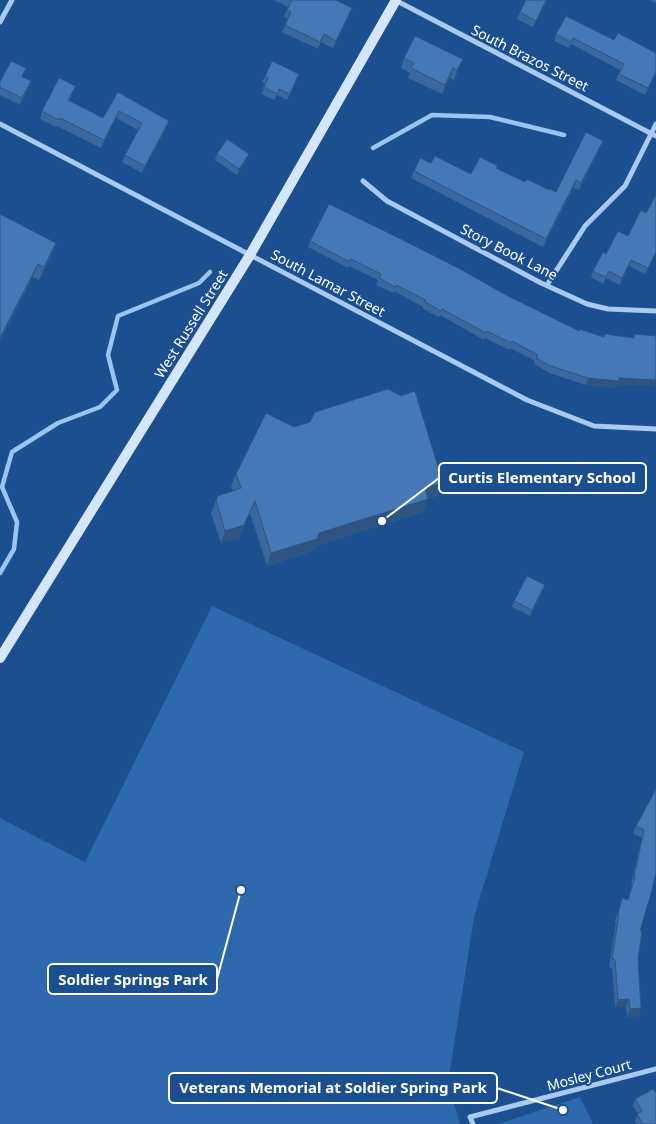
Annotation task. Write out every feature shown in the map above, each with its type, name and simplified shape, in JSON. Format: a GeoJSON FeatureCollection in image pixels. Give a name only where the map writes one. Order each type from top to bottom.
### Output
{"type":"FeatureCollection","features":[{"type":"Feature","properties":{"kind":"street"},"geometry":{"type":"LineString","coordinates":[[0,22],[12,0]]}},
{"type":"Feature","properties":{"kind":"street","name":"South Brazos Street"},"geometry":{"type":"LineString","coordinates":[[395,0],[654,134]]}},
{"type":"Feature","properties":{"kind":"street","name":"West Russell Street"},"geometry":{"type":"LineString","coordinates":[[0,658],[250,255],[395,0]]}},
{"type":"Feature","properties":{"kind":"street","name":"South Lamar Street"},"geometry":{"type":"LineString","coordinates":[[0,124],[526,400],[594,426],[656,429]]}},
{"type":"Feature","properties":{"kind":"street"},"geometry":{"type":"LineString","coordinates":[[547,285],[585,226],[625,186],[654,134],[656,124]]}},
{"type":"Feature","properties":{"kind":"street","name":"Story Book Lane"},"geometry":{"type":"LineString","coordinates":[[363,181],[387,201],[587,304],[608,309],[656,311]]}},
{"type":"Feature","properties":{"kind":"street","name":"Mosley Court"},"geometry":{"type":"LineString","coordinates":[[473,1124],[470,1117],[656,1069]]}},
{"type":"Feature","properties":{"kind":"shaded area"},"geometry":{"type":"Polygon","coordinates":[[[212,606],[524,752],[474,917],[448,1083],[460,1124],[0,1124],[0,818],[85,862],[212,606]]]}},
{"type":"Feature","properties":{"kind":"shaded area"},"geometry":{"type":"Polygon","coordinates":[[[580,1097],[593,1124],[498,1124],[580,1097]]]}},
{"type":"Feature","properties":{"kind":"building"},"geometry":{"type":"Polygon","coordinates":[[[292,0],[336,0],[352,8],[336,41],[324,34],[320,42],[285,25],[291,12],[287,10],[292,0]]]}},
{"type":"Feature","properties":{"kind":"building"},"geometry":{"type":"Polygon","coordinates":[[[526,0],[546,0],[536,21],[520,12],[526,0]]]}},
{"type":"Feature","properties":{"kind":"building"},"geometry":{"type":"Polygon","coordinates":[[[566,16],[614,40],[618,33],[656,53],[656,72],[648,88],[619,74],[624,64],[573,38],[571,42],[556,34],[566,16]]]}},
{"type":"Feature","properties":{"kind":"building"},"geometry":{"type":"Polygon","coordinates":[[[415,36],[463,59],[457,70],[453,68],[445,85],[411,68],[414,63],[404,58],[415,36]]]}},
{"type":"Feature","properties":{"kind":"building"},"geometry":{"type":"Polygon","coordinates":[[[11,61],[26,68],[22,77],[31,81],[22,98],[0,87],[0,82],[11,61]]]}},
{"type":"Feature","properties":{"kind":"building"},"geometry":{"type":"Polygon","coordinates":[[[272,61],[299,74],[290,94],[279,89],[277,94],[264,87],[268,78],[265,76],[272,61]]]}},
{"type":"Feature","properties":{"kind":"building"},"geometry":{"type":"Polygon","coordinates":[[[59,78],[76,86],[68,100],[103,118],[118,92],[169,121],[145,166],[125,155],[142,123],[119,111],[104,140],[42,111],[59,78]]]}},
{"type":"Feature","properties":{"kind":"building"},"geometry":{"type":"Polygon","coordinates":[[[586,132],[603,141],[581,183],[576,180],[546,239],[414,171],[420,158],[431,163],[435,156],[471,174],[480,157],[498,166],[496,168],[525,182],[527,179],[556,192],[586,132]]]}},
{"type":"Feature","properties":{"kind":"building"},"geometry":{"type":"Polygon","coordinates":[[[227,139],[249,154],[239,169],[217,154],[227,139]]]}},
{"type":"Feature","properties":{"kind":"building"},"geometry":{"type":"Polygon","coordinates":[[[656,195],[656,252],[648,268],[631,260],[622,278],[609,271],[606,277],[593,271],[603,252],[606,254],[618,231],[628,236],[641,210],[646,213],[656,195]]]}},
{"type":"Feature","properties":{"kind":"building"},"geometry":{"type":"Polygon","coordinates":[[[329,204],[579,331],[579,329],[604,337],[605,334],[634,338],[634,334],[656,336],[656,380],[619,378],[619,381],[588,378],[551,366],[536,358],[538,355],[512,341],[511,343],[487,331],[486,333],[442,309],[441,311],[425,302],[426,300],[396,285],[395,287],[379,278],[381,274],[351,259],[350,262],[310,241],[329,204]]]}},
{"type":"Feature","properties":{"kind":"building"},"geometry":{"type":"Polygon","coordinates":[[[0,214],[56,243],[44,267],[38,264],[0,338],[0,214]]]}},
{"type":"Feature","properties":{"kind":"building"},"geometry":{"type":"Polygon","coordinates":[[[388,389],[401,396],[415,391],[443,483],[425,488],[428,499],[319,533],[317,539],[271,553],[255,501],[244,525],[225,531],[216,500],[218,496],[241,488],[236,474],[266,413],[294,427],[310,422],[315,412],[388,389]]]}},
{"type":"Feature","properties":{"kind":"building"},"geometry":{"type":"Polygon","coordinates":[[[527,576],[545,585],[532,610],[514,601],[527,576]]]}},
{"type":"Feature","properties":{"kind":"building"},"geometry":{"type":"Polygon","coordinates":[[[656,789],[656,872],[640,931],[642,931],[638,959],[641,1008],[630,1009],[629,999],[618,1000],[615,960],[612,959],[618,914],[622,898],[628,900],[635,877],[644,830],[636,826],[656,789]]]}},
{"type":"Feature","properties":{"kind":"building"},"geometry":{"type":"Polygon","coordinates":[[[653,1089],[656,1093],[656,1124],[643,1124],[637,1114],[642,1111],[635,1099],[653,1089]]]}},
{"type":"Feature","properties":{"kind":"waterway"},"geometry":{"type":"LineString","coordinates":[[373,148],[432,115],[490,117],[564,135]]}},
{"type":"Feature","properties":{"kind":"waterway"},"geometry":{"type":"LineString","coordinates":[[0,573],[14,549],[17,522],[2,487],[12,452],[58,423],[100,407],[117,390],[108,355],[118,316],[199,283],[210,272]]}},
{"type":"Feature","properties":{"kind":"place","name":"Curtis Elementary School"},"geometry":{"type":"Point","coordinates":[382,521]}},
{"type":"Feature","properties":{"kind":"place","name":"Soldier Springs Park"},"geometry":{"type":"Point","coordinates":[241,890]}},
{"type":"Feature","properties":{"kind":"place","name":"Veterans Memorial at Soldier Spring Park"},"geometry":{"type":"Point","coordinates":[563,1110]}}]}
